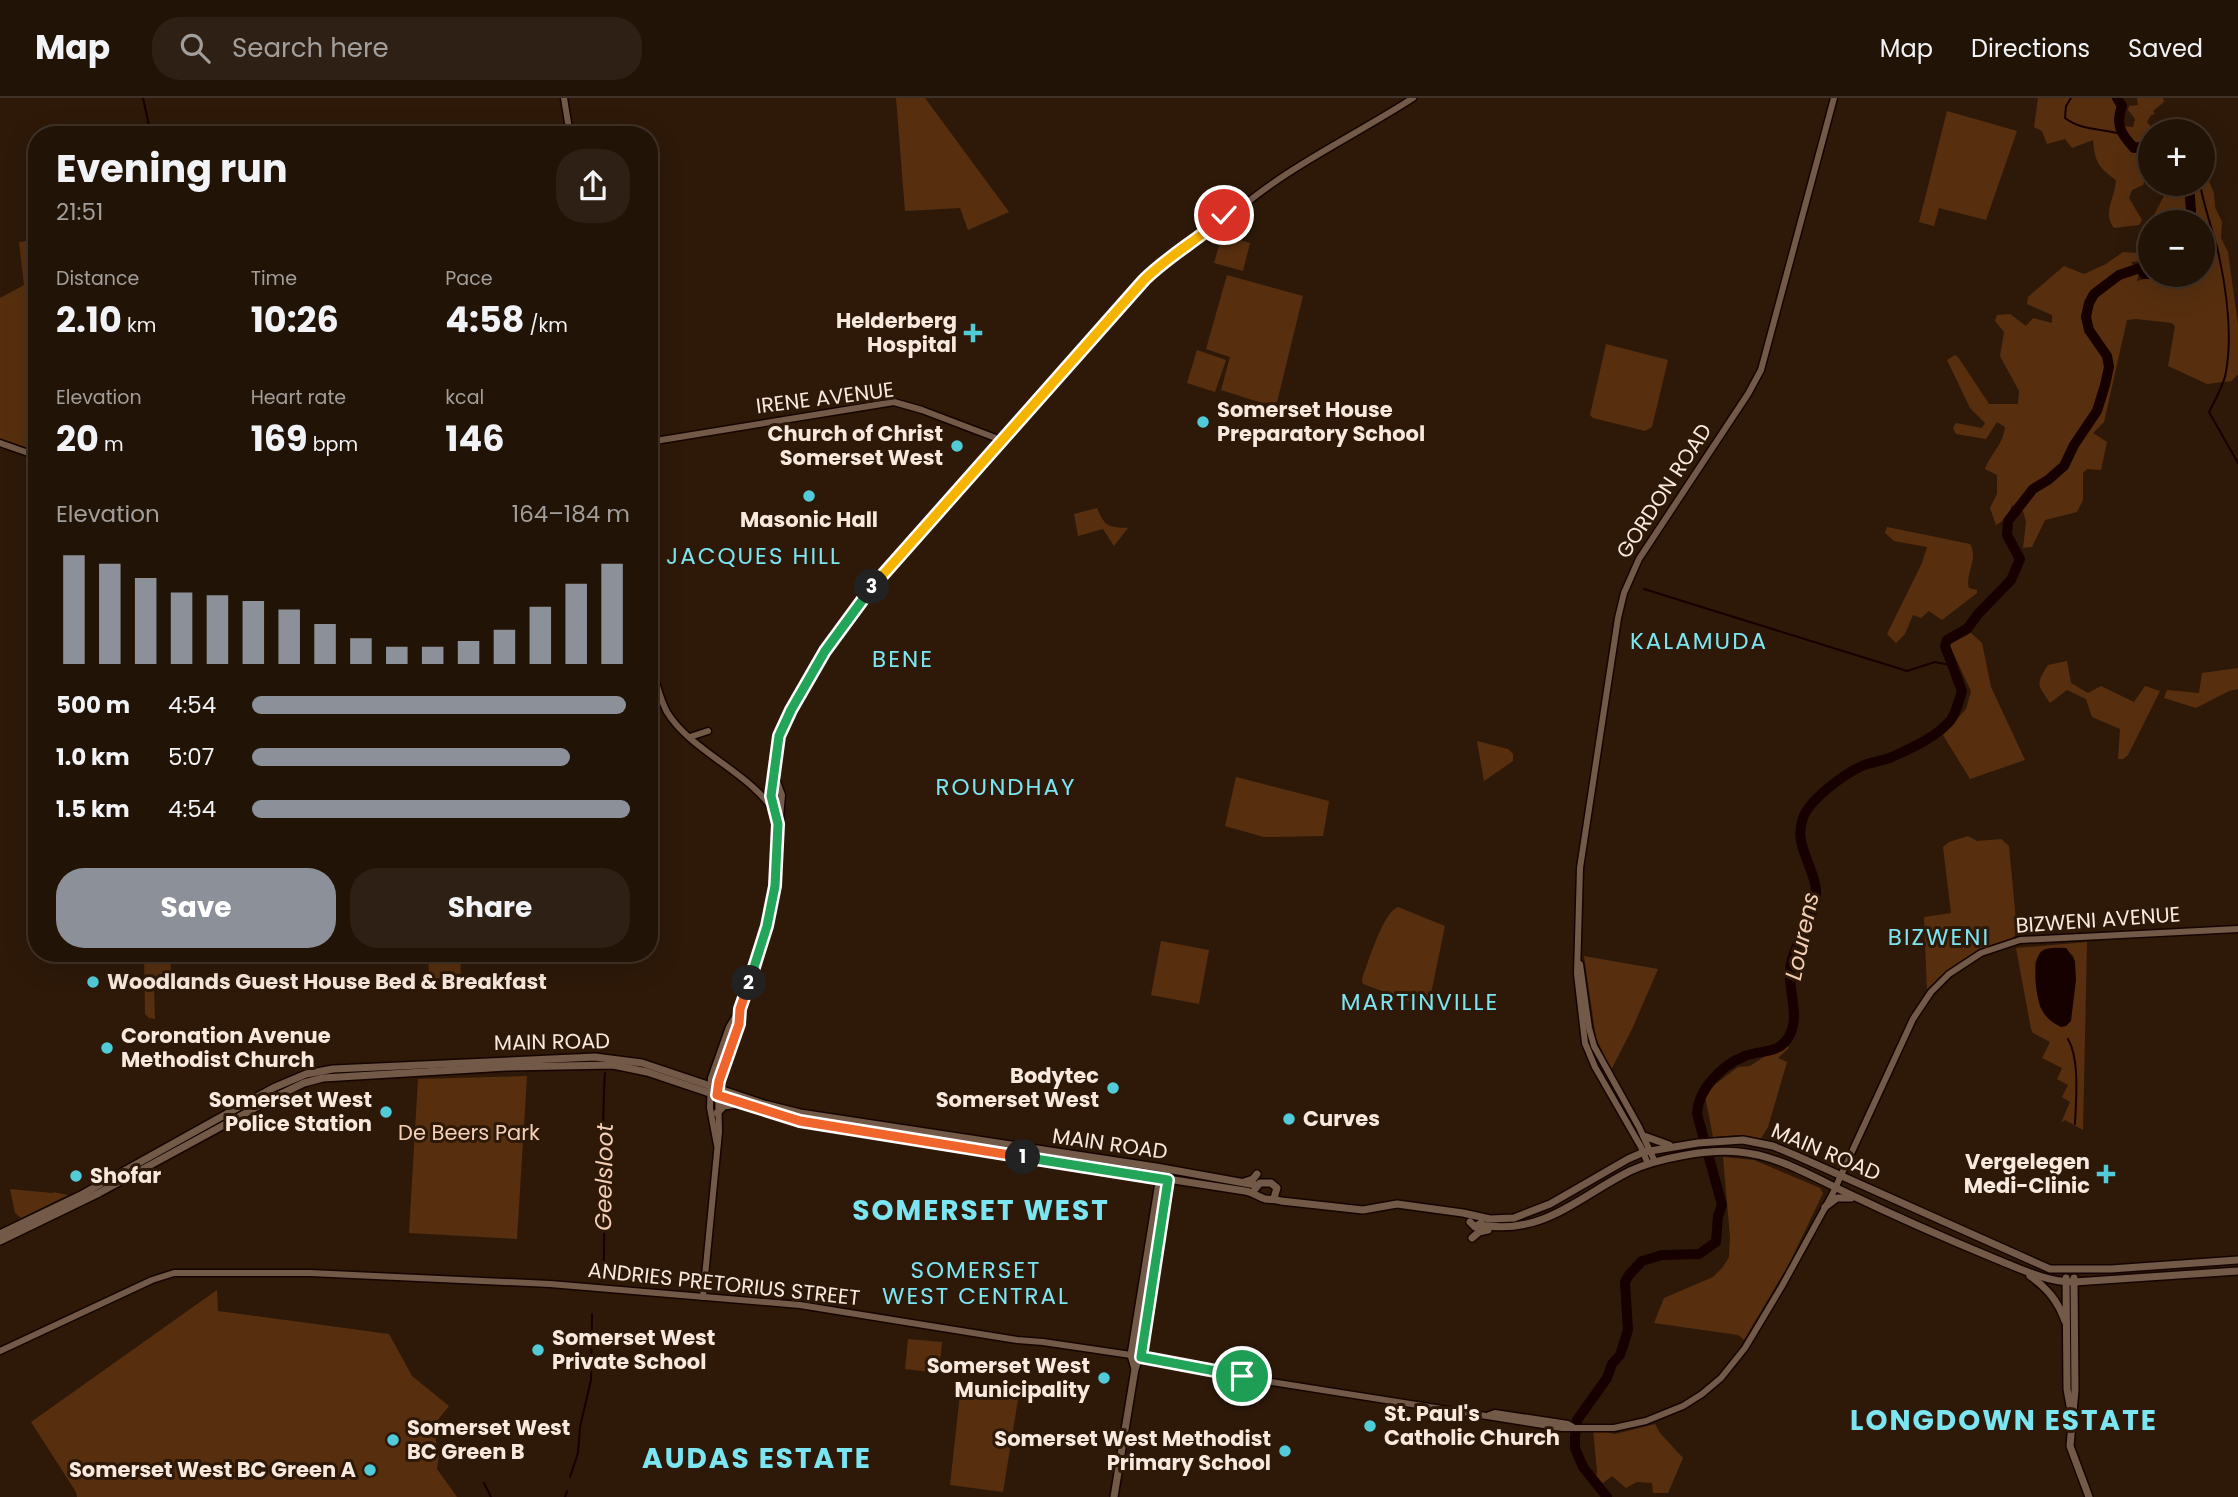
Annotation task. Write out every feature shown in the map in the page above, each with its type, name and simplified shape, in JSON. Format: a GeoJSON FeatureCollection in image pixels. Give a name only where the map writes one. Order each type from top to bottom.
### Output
{"type":"FeatureCollection","features":[{"type":"Feature","properties":{"kind":"main road","name":"MAIN ROAD"},"geometry":{"type":"LineString","coordinates":[[0,1234],[87,1192],[279,1085],[317,1071],[595,1057],[642,1063],[743,1103],[800,1121],[1164,1179],[1256,1189]]}},
{"type":"Feature","properties":{"kind":"main road","name":"MAIN ROAD"},"geometry":{"type":"LineString","coordinates":[[0,1241],[99,1193],[304,1083],[323,1078],[603,1065],[640,1070],[800,1113],[1237,1182],[1256,1189],[1265,1199],[1363,1210],[1397,1204],[1454,1213],[1496,1229],[1525,1226],[1542,1220],[1622,1175],[1651,1163],[1724,1152],[1765,1157],[2018,1268],[2053,1280],[2070,1282],[2238,1271]]}},
{"type":"Feature","properties":{"kind":"main road"},"geometry":{"type":"LineString","coordinates":[[717,1113],[724,1106],[743,1103]]}},
{"type":"Feature","properties":{"kind":"main road"},"geometry":{"type":"LineString","coordinates":[[1644,1136],[1674,1146]]}},
{"type":"Feature","properties":{"kind":"main road","name":"MAIN ROAD"},"geometry":{"type":"LineString","coordinates":[[1476,1220],[1514,1219],[1536,1211],[1628,1159],[1647,1152],[1721,1140],[1743,1140],[1773,1146],[2039,1266],[2056,1271],[2238,1259]]}},
{"type":"Feature","properties":{"kind":"main road"},"geometry":{"type":"LineString","coordinates":[[1114,1497],[1135,1369],[1141,1357],[1165,1169]]}},
{"type":"Feature","properties":{"kind":"main road"},"geometry":{"type":"LineString","coordinates":[[1237,1182],[1251,1180],[1256,1174]]}},
{"type":"Feature","properties":{"kind":"main road"},"geometry":{"type":"LineString","coordinates":[[1135,1369],[1131,1355],[1164,1179]]}},
{"type":"Feature","properties":{"kind":"main road"},"geometry":{"type":"LineString","coordinates":[[1256,1189],[1264,1182],[1277,1188],[1274,1198]]}},
{"type":"Feature","properties":{"kind":"main road","name":"MAIN ROAD"},"geometry":{"type":"LineString","coordinates":[[1277,1188],[1298,1202]]}},
{"type":"Feature","properties":{"kind":"main road"},"geometry":{"type":"LineString","coordinates":[[1825,1207],[1846,1196],[1865,1201]]}},
{"type":"Feature","properties":{"kind":"main road"},"geometry":{"type":"LineString","coordinates":[[1472,1238],[1482,1230],[1496,1229]]}},
{"type":"Feature","properties":{"kind":"main road"},"geometry":{"type":"LineString","coordinates":[[2018,1268],[2051,1294],[2061,1308],[2067,1328]]}},
{"type":"Feature","properties":{"kind":"main road"},"geometry":{"type":"LineString","coordinates":[[2070,1270],[2075,1390],[2070,1446],[2089,1497]]}},
{"type":"Feature","properties":{"kind":"main road"},"geometry":{"type":"LineString","coordinates":[[2070,1282],[2067,1389],[2071,1412]]}},
{"type":"Feature","properties":{"kind":"street"},"geometry":{"type":"LineString","coordinates":[[564,98],[569,126]]}},
{"type":"Feature","properties":{"kind":"street"},"geometry":{"type":"LineString","coordinates":[[717,1144],[713,1090],[739,1024],[740,1009],[770,913],[775,886],[776,750],[785,722],[835,637],[885,572],[1151,273],[1208,230],[1219,223],[1226,225],[1226,217],[1303,163],[1413,98]]}},
{"type":"Feature","properties":{"kind":"street","name":"GORDON ROAD"},"geometry":{"type":"LineString","coordinates":[[1647,1152],[1595,1067],[1585,1043],[1577,974],[1580,868],[1609,667],[1624,593],[1639,559],[1761,370],[1834,98]]}},
{"type":"Feature","properties":{"kind":"street"},"geometry":{"type":"LineString","coordinates":[[1235,226],[1235,218],[1240,208]]}},
{"type":"Feature","properties":{"kind":"street","name":"IRENE AVENUE"},"geometry":{"type":"LineString","coordinates":[[658,441],[894,402],[1001,440]]}},
{"type":"Feature","properties":{"kind":"street"},"geometry":{"type":"LineString","coordinates":[[0,443],[28,453]]}},
{"type":"Feature","properties":{"kind":"street"},"geometry":{"type":"LineString","coordinates":[[658,686],[664,706],[673,720],[754,790],[777,820]]}},
{"type":"Feature","properties":{"kind":"street"},"geometry":{"type":"LineString","coordinates":[[690,737],[708,730]]}},
{"type":"Feature","properties":{"kind":"street"},"geometry":{"type":"LineString","coordinates":[[754,790],[775,797]]}},
{"type":"Feature","properties":{"kind":"street"},"geometry":{"type":"LineString","coordinates":[[762,798],[775,797]]}},
{"type":"Feature","properties":{"kind":"street","name":"BIZWENI AVENUE"},"geometry":{"type":"LineString","coordinates":[[1835,1188],[1913,1019],[1940,982],[1968,960],[1993,948],[2020,940],[2238,929]]}},
{"type":"Feature","properties":{"kind":"street","name":"GORDON ROAD"},"geometry":{"type":"LineString","coordinates":[[1578,958],[1594,1046],[1644,1136],[1651,1163]]}},
{"type":"Feature","properties":{"kind":"street"},"geometry":{"type":"LineString","coordinates":[[703,1297],[717,1144],[717,1113],[713,1090]]}},
{"type":"Feature","properties":{"kind":"street","name":"ANDRIES PRETORIUS STREET"},"geometry":{"type":"LineString","coordinates":[[0,1351],[163,1276],[184,1273],[310,1273],[489,1280],[800,1305],[1019,1341],[1131,1355],[1253,1378],[1489,1415],[1569,1426],[1630,1426],[1692,1401],[1721,1378],[1758,1328],[1835,1188]]}},
{"type":"Feature","properties":{"kind":"green space"},"geometry":{"type":"Polygon","coordinates":[[[896,98],[925,98],[1009,212],[968,230],[960,208],[905,211],[896,98]]]}},
{"type":"Feature","properties":{"kind":"green space"},"geometry":{"type":"Polygon","coordinates":[[[2038,98],[2113,98],[2116,121],[2121,126],[2133,127],[2135,119],[2128,110],[2129,106],[2138,105],[2137,98],[2163,98],[2164,102],[2153,111],[2155,114],[2149,119],[2138,119],[2138,187],[2132,190],[2129,198],[2138,213],[2138,225],[2114,228],[2109,211],[2116,180],[2098,163],[2093,140],[2072,148],[2065,139],[2047,144],[2042,131],[2034,127],[2038,98]]]}},
{"type":"Feature","properties":{"kind":"green space"},"geometry":{"type":"Polygon","coordinates":[[[1947,111],[2017,131],[1986,220],[1939,208],[1934,226],[1919,222],[1947,111]]]}},
{"type":"Feature","properties":{"kind":"green space"},"geometry":{"type":"Polygon","coordinates":[[[2164,196],[2214,196],[2215,207],[2222,222],[2221,238],[2228,252],[2238,325],[2238,374],[2232,381],[2207,384],[2168,366],[2175,326],[2172,323],[2127,320],[2104,422],[2093,433],[2107,442],[2101,470],[2087,469],[2083,473],[2083,500],[2077,512],[2045,520],[2032,547],[2023,548],[2026,522],[2023,511],[2012,505],[2007,518],[1996,525],[1990,508],[1997,494],[1997,475],[1985,469],[2002,439],[2005,427],[1997,422],[1986,439],[1956,434],[1953,428],[1956,423],[1982,428],[1985,423],[1970,408],[1947,360],[1955,355],[1958,357],[1989,404],[2018,404],[2019,391],[2000,356],[2004,332],[1995,321],[1997,315],[2010,314],[2026,326],[2033,318],[2052,323],[2052,315],[2027,304],[2028,297],[2064,266],[2084,274],[2123,252],[2136,253],[2138,239],[2138,261],[2131,262],[2138,272],[2138,287],[2215,287],[2215,210],[2157,210],[2164,196]]]}},
{"type":"Feature","properties":{"kind":"green space"},"geometry":{"type":"Polygon","coordinates":[[[1222,235],[1250,243],[1243,271],[1214,263],[1222,235]]]}},
{"type":"Feature","properties":{"kind":"green space"},"geometry":{"type":"Polygon","coordinates":[[[28,241],[28,449],[0,439],[0,298],[24,285],[19,242],[28,241]]]}},
{"type":"Feature","properties":{"kind":"green space"},"geometry":{"type":"Polygon","coordinates":[[[1227,275],[1303,296],[1277,402],[1262,403],[1221,390],[1230,357],[1206,349],[1227,275]]]}},
{"type":"Feature","properties":{"kind":"green space"},"geometry":{"type":"Polygon","coordinates":[[[1606,344],[1668,360],[1652,427],[1645,431],[1590,415],[1606,344]]]}},
{"type":"Feature","properties":{"kind":"green space"},"geometry":{"type":"Polygon","coordinates":[[[1197,350],[1226,360],[1215,392],[1187,383],[1197,350]]]}},
{"type":"Feature","properties":{"kind":"green space"},"geometry":{"type":"Polygon","coordinates":[[[1097,508],[1108,525],[1128,528],[1114,546],[1103,529],[1078,536],[1074,514],[1097,508]]]}},
{"type":"Feature","properties":{"kind":"green space"},"geometry":{"type":"Polygon","coordinates":[[[1887,527],[1970,544],[1973,561],[1968,582],[1969,588],[1977,590],[1977,593],[1942,620],[1929,611],[1921,618],[1913,615],[1905,634],[1896,643],[1887,634],[1922,563],[1927,547],[1894,541],[1885,533],[1887,527]]]}},
{"type":"Feature","properties":{"kind":"green space"},"geometry":{"type":"Polygon","coordinates":[[[1970,632],[1982,643],[1991,687],[2025,760],[1970,779],[1943,735],[1966,709],[1971,691],[1949,644],[1970,632]]]}},
{"type":"Feature","properties":{"kind":"green space"},"geometry":{"type":"Polygon","coordinates":[[[2067,661],[2071,683],[2088,693],[2101,686],[2134,702],[2145,686],[2160,691],[2128,755],[2123,759],[2118,759],[2120,729],[2092,717],[2086,699],[2067,690],[2050,703],[2043,692],[2040,681],[2048,665],[2067,661]]]}},
{"type":"Feature","properties":{"kind":"green space"},"geometry":{"type":"Polygon","coordinates":[[[2238,668],[2238,689],[2196,708],[2164,698],[2167,690],[2199,693],[2202,673],[2238,668]]]}},
{"type":"Feature","properties":{"kind":"green space"},"geometry":{"type":"Polygon","coordinates":[[[1477,741],[1508,749],[1513,754],[1513,761],[1484,781],[1477,741]]]}},
{"type":"Feature","properties":{"kind":"green space"},"geometry":{"type":"Polygon","coordinates":[[[1236,777],[1329,801],[1323,836],[1264,837],[1225,826],[1236,777]]]}},
{"type":"Feature","properties":{"kind":"green space"},"geometry":{"type":"Polygon","coordinates":[[[1968,836],[1977,841],[2001,839],[2009,846],[2017,932],[2013,938],[1967,958],[1927,990],[1924,917],[1951,913],[1943,847],[1949,842],[1968,836]]]}},
{"type":"Feature","properties":{"kind":"green space"},"geometry":{"type":"Polygon","coordinates":[[[1398,907],[1445,926],[1428,1008],[1363,984],[1362,979],[1382,928],[1392,911],[1398,907]]]}},
{"type":"Feature","properties":{"kind":"green space"},"geometry":{"type":"Polygon","coordinates":[[[1161,941],[1209,950],[1199,1004],[1151,995],[1161,941]]]}},
{"type":"Feature","properties":{"kind":"green space"},"geometry":{"type":"Polygon","coordinates":[[[2087,942],[2083,1130],[2065,1120],[2061,1123],[2070,1102],[2062,1097],[2068,1085],[2057,1079],[2062,1068],[2042,1058],[2050,1042],[2033,1033],[2031,1029],[2016,948],[2087,942]],[[2066,948],[2045,949],[2040,952],[2035,963],[2040,1007],[2052,1022],[2074,993],[2074,957],[2066,948]]]}},
{"type":"Feature","properties":{"kind":"green space"},"geometry":{"type":"Polygon","coordinates":[[[1584,956],[1658,969],[1611,1070],[1596,1038],[1584,956]]]}},
{"type":"Feature","properties":{"kind":"green space"},"geometry":{"type":"Polygon","coordinates":[[[144,962],[170,962],[172,987],[154,988],[155,1019],[145,1014],[144,962]]]}},
{"type":"Feature","properties":{"kind":"green space"},"geometry":{"type":"Polygon","coordinates":[[[428,962],[460,962],[461,977],[429,979],[428,962]]]}},
{"type":"Feature","properties":{"kind":"green space"},"geometry":{"type":"Polygon","coordinates":[[[1785,1043],[1789,1048],[1778,1058],[1787,1062],[1768,1127],[1760,1140],[1738,1135],[1713,1137],[1705,1096],[1709,1089],[1738,1067],[1750,1066],[1785,1043]]]}},
{"type":"Feature","properties":{"kind":"green space","name":"De Beers Park"},"geometry":{"type":"Polygon","coordinates":[[[527,1076],[517,1239],[409,1233],[418,1079],[527,1076]]]}},
{"type":"Feature","properties":{"kind":"green space"},"geometry":{"type":"Polygon","coordinates":[[[1723,1157],[1754,1160],[1820,1188],[1823,1193],[1790,1262],[1744,1340],[1738,1335],[1654,1323],[1664,1298],[1713,1277],[1729,1257],[1730,1237],[1723,1157]]]}},
{"type":"Feature","properties":{"kind":"green space"},"geometry":{"type":"Polygon","coordinates":[[[10,1189],[68,1195],[21,1218],[15,1213],[10,1189]]]}},
{"type":"Feature","properties":{"kind":"green space"},"geometry":{"type":"Polygon","coordinates":[[[217,1290],[218,1311],[389,1334],[412,1376],[449,1406],[433,1426],[439,1455],[437,1469],[457,1497],[77,1497],[31,1422],[217,1290]]]}},
{"type":"Feature","properties":{"kind":"green space"},"geometry":{"type":"Polygon","coordinates":[[[908,1339],[942,1342],[939,1373],[905,1369],[908,1339]]]}},
{"type":"Feature","properties":{"kind":"green space"},"geometry":{"type":"Polygon","coordinates":[[[982,1388],[1019,1393],[1003,1492],[950,1485],[960,1394],[964,1390],[979,1392],[982,1388]]]}},
{"type":"Feature","properties":{"kind":"green space"},"geometry":{"type":"Polygon","coordinates":[[[1655,1424],[1683,1458],[1668,1493],[1653,1493],[1652,1483],[1637,1482],[1626,1488],[1612,1476],[1603,1483],[1596,1477],[1593,1429],[1615,1434],[1655,1424]]]}},
{"type":"Feature","properties":{"kind":"shaded area"},"geometry":{"type":"Polygon","coordinates":[[[2066,948],[2075,961],[2076,980],[2071,1021],[2061,1027],[2049,1019],[2041,1008],[2037,995],[2036,968],[2037,960],[2044,950],[2066,948]]]}},
{"type":"Feature","properties":{"kind":"waterway","name":"Geelsloot"},"geometry":{"type":"LineString","coordinates":[[143,98],[149,126]]}},
{"type":"Feature","properties":{"kind":"waterway","name":"Lourens"},"geometry":{"type":"LineString","coordinates":[[2071,98],[2066,106],[2065,118],[2085,127],[2121,134]]}},
{"type":"Feature","properties":{"kind":"waterway","name":"Lourens"},"geometry":{"type":"LineString","coordinates":[[2117,98],[2122,106],[2120,129],[2134,148],[2138,147]]}},
{"type":"Feature","properties":{"kind":"waterway","name":"Lourens"},"geometry":{"type":"LineString","coordinates":[[2190,196],[2191,210]]}},
{"type":"Feature","properties":{"kind":"waterway"},"geometry":{"type":"LineString","coordinates":[[2203,196],[2217,247],[2229,325],[2225,377],[2209,412],[2238,463]]}},
{"type":"Feature","properties":{"kind":"waterway","name":"Lourens"},"geometry":{"type":"LineString","coordinates":[[1607,1497],[1583,1467],[1575,1448],[1577,1420],[1620,1355],[1628,1330],[1625,1282],[1629,1275],[1642,1261],[1662,1255],[1699,1254],[1716,1242],[1718,1216],[1722,1205],[1697,1114],[1698,1105],[1707,1087],[1728,1065],[1745,1056],[1781,1046],[1790,1034],[1794,1016],[1790,970],[1795,950],[1816,900],[1814,881],[1802,846],[1803,818],[1812,803],[1846,775],[1915,746],[1938,732],[1952,718],[1962,691],[1945,646],[1947,640],[1967,629],[2011,580],[2020,559],[2007,535],[2008,521],[2033,489],[2064,466],[2074,445],[2097,411],[2105,385],[2109,367],[2107,356],[2089,330],[2086,317],[2089,303],[2094,294],[2119,275],[2138,269]]}},
{"type":"Feature","properties":{"kind":"waterway"},"geometry":{"type":"LineString","coordinates":[[1644,589],[1907,671],[1935,662],[1954,666]]}},
{"type":"Feature","properties":{"kind":"waterway"},"geometry":{"type":"LineString","coordinates":[[2068,1039],[2076,1069],[2075,1124]]}},
{"type":"Feature","properties":{"kind":"waterway","name":"Geelsloot"},"geometry":{"type":"LineString","coordinates":[[603,1281],[605,1073]]}},
{"type":"Feature","properties":{"kind":"waterway"},"geometry":{"type":"LineString","coordinates":[[570,1477],[578,1453],[580,1427],[591,1380],[592,1314]]}},
{"type":"Feature","properties":{"kind":"waterway"},"geometry":{"type":"LineString","coordinates":[[484,1483],[491,1497]]}},
{"type":"Feature","properties":{"kind":"waterway"},"geometry":{"type":"LineString","coordinates":[[565,1497],[567,1491]]}},
{"type":"Feature","properties":{"kind":"place","name":"Helderberg Hospital"},"geometry":{"type":"Point","coordinates":[973,333]}},
{"type":"Feature","properties":{"kind":"place","name":"Somerset House Preparatory School"},"geometry":{"type":"Point","coordinates":[1203,422]}},
{"type":"Feature","properties":{"kind":"place","name":"Church of Christ Somerset West"},"geometry":{"type":"Point","coordinates":[957,446]}},
{"type":"Feature","properties":{"kind":"place","name":"Masonic Hall"},"geometry":{"type":"Point","coordinates":[809,496]}},
{"type":"Feature","properties":{"kind":"place","name":"Woodlands Guest House Bed & Breakfast"},"geometry":{"type":"Point","coordinates":[93,982]}},
{"type":"Feature","properties":{"kind":"place","name":"Coronation Avenue Methodist Church"},"geometry":{"type":"Point","coordinates":[107,1048]}},
{"type":"Feature","properties":{"kind":"place","name":"Bodytec Somerset West"},"geometry":{"type":"Point","coordinates":[1113,1088]}},
{"type":"Feature","properties":{"kind":"place","name":"Somerset West Police Station"},"geometry":{"type":"Point","coordinates":[386,1112]}},
{"type":"Feature","properties":{"kind":"place","name":"Curves"},"geometry":{"type":"Point","coordinates":[1289,1119]}},
{"type":"Feature","properties":{"kind":"place","name":"Vergelegen Medi-Clinic"},"geometry":{"type":"Point","coordinates":[2106,1174]}},
{"type":"Feature","properties":{"kind":"place","name":"Shofar"},"geometry":{"type":"Point","coordinates":[76,1176]}},
{"type":"Feature","properties":{"kind":"place","name":"Somerset West Private School"},"geometry":{"type":"Point","coordinates":[538,1350]}},
{"type":"Feature","properties":{"kind":"place","name":"Somerset West Municipality"},"geometry":{"type":"Point","coordinates":[1104,1378]}},
{"type":"Feature","properties":{"kind":"place","name":"St. Paul's Catholic Church"},"geometry":{"type":"Point","coordinates":[1370,1426]}},
{"type":"Feature","properties":{"kind":"place","name":"Somerset West BC Green B"},"geometry":{"type":"Point","coordinates":[393,1440]}},
{"type":"Feature","properties":{"kind":"place","name":"Somerset West Methodist Primary School"},"geometry":{"type":"Point","coordinates":[1285,1451]}},
{"type":"Feature","properties":{"kind":"place","name":"Somerset West BC Green A"},"geometry":{"type":"Point","coordinates":[370,1470]}},
{"type":"Feature","properties":{"kind":"district","name":"JACQUES HILL"},"geometry":{"type":"Point","coordinates":[754,556]}},
{"type":"Feature","properties":{"kind":"district","name":"KALAMUDA"},"geometry":{"type":"Point","coordinates":[1699,641]}},
{"type":"Feature","properties":{"kind":"district","name":"BENE"},"geometry":{"type":"Point","coordinates":[903,659]}},
{"type":"Feature","properties":{"kind":"district","name":"ROUNDHAY"},"geometry":{"type":"Point","coordinates":[1006,787]}},
{"type":"Feature","properties":{"kind":"district","name":"BIZWENI"},"geometry":{"type":"Point","coordinates":[1939,937]}},
{"type":"Feature","properties":{"kind":"district","name":"MARTINVILLE"},"geometry":{"type":"Point","coordinates":[1420,1002]}},
{"type":"Feature","properties":{"kind":"district","name":"SOMERSET WEST"},"geometry":{"type":"Point","coordinates":[981,1210]}},
{"type":"Feature","properties":{"kind":"district","name":"SOMERSET WEST CENTRAL"},"geometry":{"type":"Point","coordinates":[976,1283]}},
{"type":"Feature","properties":{"kind":"district","name":"LONGDOWN ESTATE"},"geometry":{"type":"Point","coordinates":[2004,1420]}},
{"type":"Feature","properties":{"kind":"district","name":"AUDAS ESTATE"},"geometry":{"type":"Point","coordinates":[757,1458]}},
{"type":"Feature","properties":{"kind":"route"},"geometry":{"type":"LineString","coordinates":[[1224,215],[1219,216],[1208,230],[1144,280],[896,559],[825,651],[791,710],[779,736],[774,761],[771,798],[774,801],[778,824],[775,886],[770,913],[717,1095],[784,1118],[1168,1180],[1141,1357],[1242,1376]]}}]}
